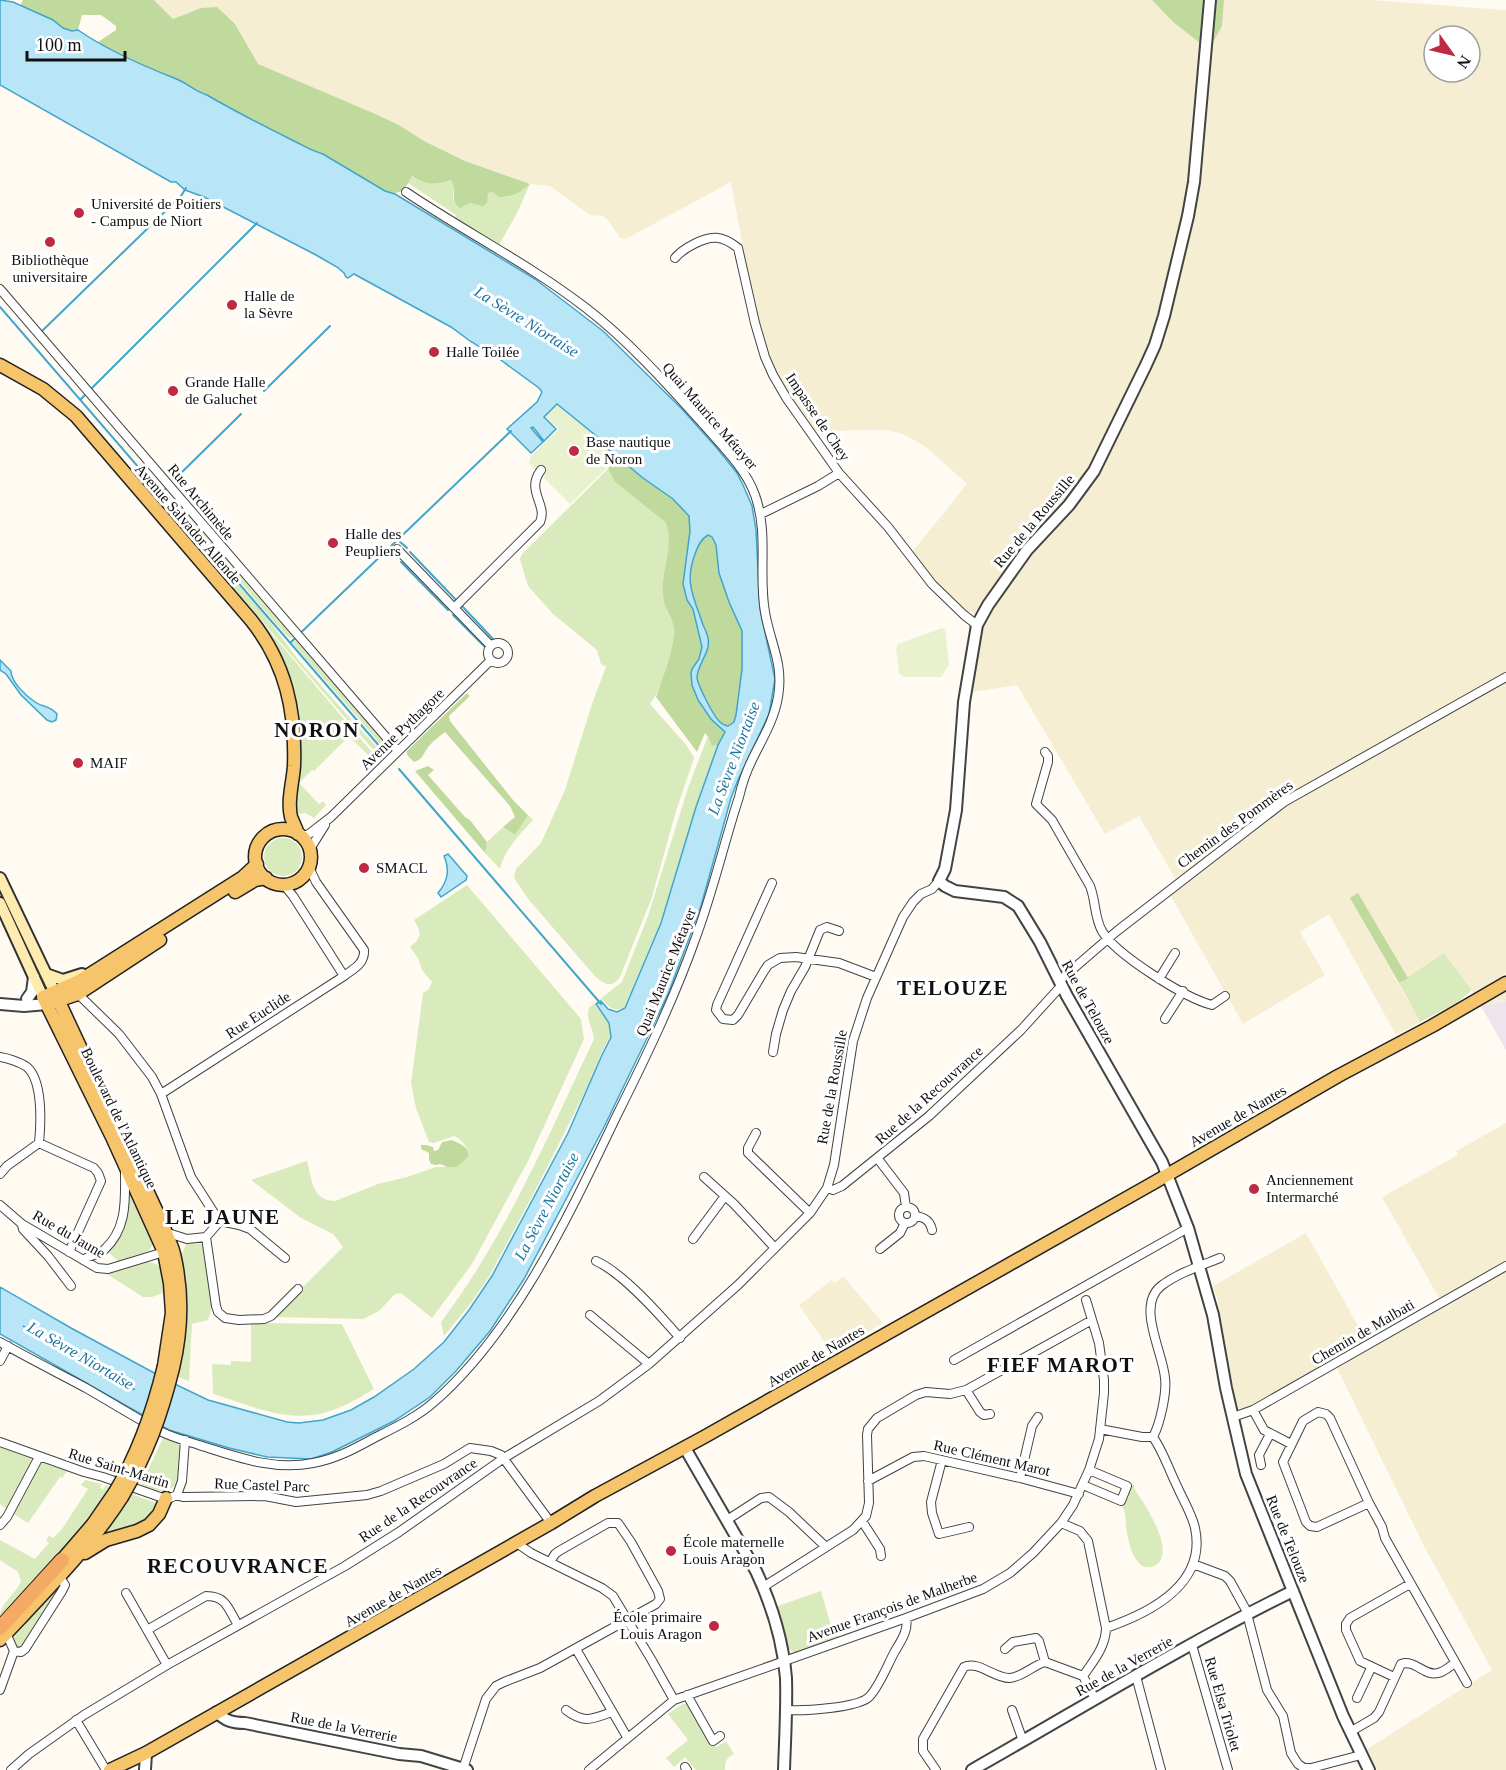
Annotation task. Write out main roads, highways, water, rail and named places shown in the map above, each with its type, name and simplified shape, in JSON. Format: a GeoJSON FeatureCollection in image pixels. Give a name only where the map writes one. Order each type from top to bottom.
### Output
{"type":"FeatureCollection","features":[{"type":"Feature","properties":{"kind":"highway","name":"Boulevard de l'Atlantique"},"geometry":{"type":"LineString","coordinates":[[2,1634],[62,1568]]}},
{"type":"Feature","properties":{"kind":"main road","name":"Avenue Salvador Allende"},"geometry":{"type":"LineString","coordinates":[[0,365],[43,389],[76,416],[259,630],[278,663],[293,715],[294,766],[290,811],[300,835]]}},
{"type":"Feature","properties":{"kind":"main road","name":"Avenue Salvador Allende"},"geometry":{"type":"LineString","coordinates":[[272,831],[280,822],[283,814],[293,742]]}},
{"type":"Feature","properties":{"kind":"main road"},"geometry":{"type":"LineString","coordinates":[[285,829],[300,835],[310,849],[311,860],[309,867],[299,880],[283,884],[274,883],[266,878],[256,864],[258,845],[263,838],[272,831],[285,829]]}},
{"type":"Feature","properties":{"kind":"main road"},"geometry":{"type":"LineString","coordinates":[[51,999],[243,877],[256,864]]}},
{"type":"Feature","properties":{"kind":"main road","name":"Boulevard de l'Atlantique"},"geometry":{"type":"LineString","coordinates":[[0,878],[46,974],[51,999],[164,1252],[172,1306],[169,1367]]}},
{"type":"Feature","properties":{"kind":"main road"},"geometry":{"type":"LineString","coordinates":[[51,999],[78,994],[232,893],[255,880],[266,878]]}},
{"type":"Feature","properties":{"kind":"main road","name":"Boulevard de l'Atlantique"},"geometry":{"type":"LineString","coordinates":[[0,903],[34,977],[72,1031],[165,1232],[173,1252],[180,1292],[178,1349],[147,1427],[118,1494],[93,1524],[62,1568]]}},
{"type":"Feature","properties":{"kind":"main road"},"geometry":{"type":"LineString","coordinates":[[46,974],[63,980],[97,970]]}},
{"type":"Feature","properties":{"kind":"main road","name":"Avenue de Nantes"},"geometry":{"type":"LineString","coordinates":[[108,1770],[135,1761],[595,1496],[685,1448],[1338,1076],[1506,983]]}},
{"type":"Feature","properties":{"kind":"main road","name":"Boulevard de l'Atlantique"},"geometry":{"type":"LineString","coordinates":[[72,1031],[74,1018],[72,1006],[78,994]]}},
{"type":"Feature","properties":{"kind":"main road"},"geometry":{"type":"LineString","coordinates":[[62,1568],[100,1543],[149,1525],[171,1497]]}},
{"type":"Feature","properties":{"kind":"water","name":"La Sèvre Niortaise"},"geometry":{"type":"Polygon","coordinates":[[[0,0],[13,2],[53,20],[63,28],[78,30],[112,51],[178,80],[323,154],[385,191],[395,194],[535,279],[603,331],[681,408],[716,447],[737,473],[752,506],[756,530],[760,609],[775,679],[769,714],[731,798],[701,906],[669,992],[604,1127],[524,1279],[490,1331],[430,1397],[394,1421],[332,1452],[311,1459],[267,1457],[169,1430],[0,1334],[0,1287],[158,1376],[208,1400],[287,1422],[323,1420],[351,1410],[414,1369],[444,1342],[492,1276],[568,1133],[611,1037],[609,1023],[596,1004],[601,1001],[608,1009],[617,1012],[625,1008],[661,923],[696,807],[718,745],[725,732],[711,719],[698,700],[692,685],[692,669],[699,659],[702,647],[693,609],[687,600],[683,584],[690,531],[689,516],[673,499],[643,478],[557,404],[544,417],[556,429],[544,441],[533,427],[531,428],[543,442],[531,453],[507,429],[537,402],[542,392],[498,358],[451,327],[354,274],[346,277],[337,267],[316,255],[204,197],[185,190],[176,182],[171,182],[0,85],[0,0]],[[708,535],[697,548],[690,573],[696,606],[707,634],[708,643],[697,677],[714,714],[721,723],[728,726],[734,722],[736,715],[742,669],[742,631],[719,573],[716,545],[712,537],[708,535]],[[23,1326],[115,1384],[134,1389],[84,1359],[23,1326]]]}},
{"type":"Feature","properties":{"kind":"water"},"geometry":{"type":"Polygon","coordinates":[[[0,660],[11,671],[13,680],[27,696],[57,714],[56,720],[52,722],[47,720],[21,695],[6,674],[0,670],[0,660]]]}},
{"type":"Feature","properties":{"kind":"water"},"geometry":{"type":"Polygon","coordinates":[[[448,854],[467,876],[466,880],[441,897],[438,893],[446,880],[447,871],[444,856],[448,854]]]}},
{"type":"Feature","properties":{"kind":"waterway"},"geometry":{"type":"LineString","coordinates":[[41,332],[181,196],[186,188]]}},
{"type":"Feature","properties":{"kind":"waterway"},"geometry":{"type":"LineString","coordinates":[[81,399],[257,223]]}},
{"type":"Feature","properties":{"kind":"waterway"},"geometry":{"type":"LineString","coordinates":[[0,307],[381,748]]}},
{"type":"Feature","properties":{"kind":"waterway"},"geometry":{"type":"LineString","coordinates":[[264,391],[330,326]]}},
{"type":"Feature","properties":{"kind":"waterway"},"geometry":{"type":"LineString","coordinates":[[177,477],[241,414]]}},
{"type":"Feature","properties":{"kind":"waterway"},"geometry":{"type":"LineString","coordinates":[[290,643],[511,431]]}},
{"type":"Feature","properties":{"kind":"waterway"},"geometry":{"type":"LineString","coordinates":[[162,493],[166,488]]}},
{"type":"Feature","properties":{"kind":"waterway"},"geometry":{"type":"LineString","coordinates":[[398,540],[407,548]]}},
{"type":"Feature","properties":{"kind":"waterway"},"geometry":{"type":"LineString","coordinates":[[389,549],[397,558]]}},
{"type":"Feature","properties":{"kind":"waterway"},"geometry":{"type":"LineString","coordinates":[[410,552],[457,601]]}},
{"type":"Feature","properties":{"kind":"waterway"},"geometry":{"type":"LineString","coordinates":[[401,562],[448,610]]}},
{"type":"Feature","properties":{"kind":"waterway"},"geometry":{"type":"LineString","coordinates":[[461,605],[493,639]]}},
{"type":"Feature","properties":{"kind":"waterway"},"geometry":{"type":"LineString","coordinates":[[453,615],[485,647]]}},
{"type":"Feature","properties":{"kind":"waterway"},"geometry":{"type":"LineString","coordinates":[[399,769],[601,1004]]}},
{"type":"Feature","properties":{"kind":"place","name":"Université de Poitiers - Campus de Niort"},"geometry":{"type":"Point","coordinates":[79,213]}},
{"type":"Feature","properties":{"kind":"place","name":"Bibliothèque universitaire"},"geometry":{"type":"Point","coordinates":[50,242]}},
{"type":"Feature","properties":{"kind":"place","name":"Halle de la Sèvre"},"geometry":{"type":"Point","coordinates":[232,305]}},
{"type":"Feature","properties":{"kind":"place","name":"Halle Toilée"},"geometry":{"type":"Point","coordinates":[434,352]}},
{"type":"Feature","properties":{"kind":"place","name":"Grande Halle de Galuchet"},"geometry":{"type":"Point","coordinates":[173,391]}},
{"type":"Feature","properties":{"kind":"place","name":"Base nautique de Noron"},"geometry":{"type":"Point","coordinates":[574,451]}},
{"type":"Feature","properties":{"kind":"place","name":"Halle des Peupliers"},"geometry":{"type":"Point","coordinates":[333,543]}},
{"type":"Feature","properties":{"kind":"place","name":"MAIF"},"geometry":{"type":"Point","coordinates":[78,763]}},
{"type":"Feature","properties":{"kind":"place","name":"SMACL"},"geometry":{"type":"Point","coordinates":[364,868]}},
{"type":"Feature","properties":{"kind":"place","name":"Anciennement Intermarché"},"geometry":{"type":"Point","coordinates":[1254,1189]}},
{"type":"Feature","properties":{"kind":"place","name":"École maternelle Louis Aragon"},"geometry":{"type":"Point","coordinates":[671,1551]}},
{"type":"Feature","properties":{"kind":"place","name":"École primaire Louis Aragon"},"geometry":{"type":"Point","coordinates":[714,1626]}},
{"type":"Feature","properties":{"kind":"district","name":"NORON"},"geometry":{"type":"Point","coordinates":[317,730]}},
{"type":"Feature","properties":{"kind":"district","name":"TELOUZE"},"geometry":{"type":"Point","coordinates":[953,988]}},
{"type":"Feature","properties":{"kind":"district","name":"LE JAUNE"},"geometry":{"type":"Point","coordinates":[223,1217]}},
{"type":"Feature","properties":{"kind":"district","name":"FIEF MAROT"},"geometry":{"type":"Point","coordinates":[1061,1365]}},
{"type":"Feature","properties":{"kind":"district","name":"RECOUVRANCE"},"geometry":{"type":"Point","coordinates":[238,1566]}}]}
